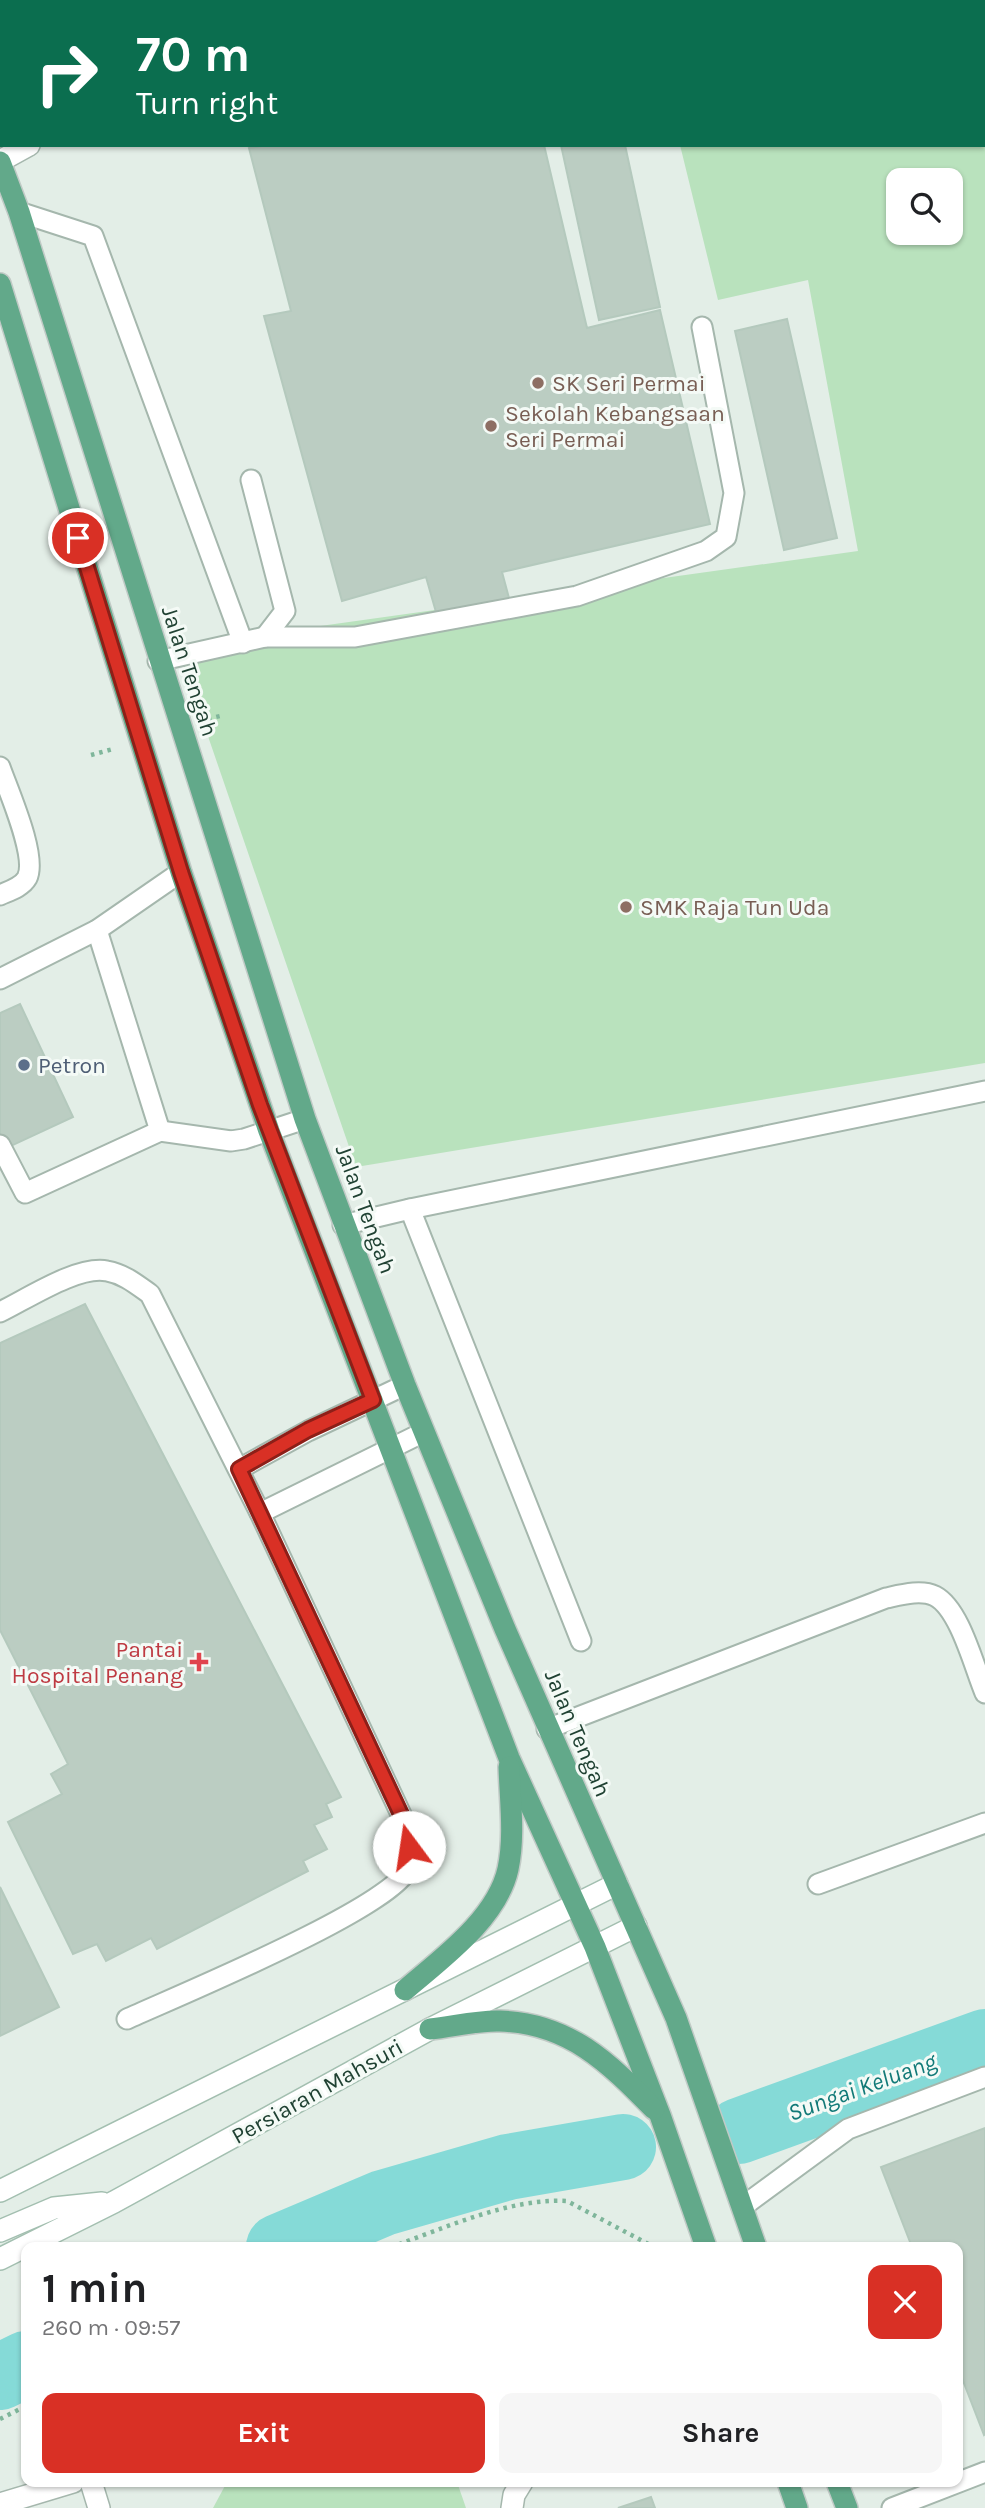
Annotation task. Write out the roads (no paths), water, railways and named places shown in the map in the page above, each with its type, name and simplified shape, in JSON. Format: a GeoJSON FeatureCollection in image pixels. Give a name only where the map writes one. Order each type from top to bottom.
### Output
{"type":"FeatureCollection","features":[{"type":"Feature","properties":{"kind":"main road","name":"Jalan Tengah"},"geometry":{"type":"LineString","coordinates":[[0,161],[19,212],[158,661],[305,1119],[343,1225],[424,1432],[547,1729],[676,2018],[754,2242]]}},
{"type":"Feature","properties":{"kind":"main road"},"geometry":{"type":"LineString","coordinates":[[0,284],[181,872],[269,1131],[509,1758],[595,1947],[660,2115],[704,2242]]}},
{"type":"Feature","properties":{"kind":"main road"},"geometry":{"type":"LineString","coordinates":[[405,1990],[470,1933],[493,1900],[508,1871],[509,1758]]}},
{"type":"Feature","properties":{"kind":"main road"},"geometry":{"type":"LineString","coordinates":[[430,2029],[498,2021],[537,2025],[584,2044],[620,2074],[660,2115]]}},
{"type":"Feature","properties":{"kind":"main road"},"geometry":{"type":"LineString","coordinates":[[790,2487],[797,2508]]}},
{"type":"Feature","properties":{"kind":"main road"},"geometry":{"type":"LineString","coordinates":[[839,2487],[847,2508]]}},
{"type":"Feature","properties":{"kind":"street"},"geometry":{"type":"LineString","coordinates":[[0,161],[25,147]]}},
{"type":"Feature","properties":{"kind":"street","name":"Persiaran Mahsuri"},"geometry":{"type":"LineString","coordinates":[[3,2188],[617,1884]]}},
{"type":"Feature","properties":{"kind":"street","name":"Persiaran Mahsuri"},"geometry":{"type":"LineString","coordinates":[[34,2242],[114,2202],[430,2029],[636,1926]]}},
{"type":"Feature","properties":{"kind":"street"},"geometry":{"type":"LineString","coordinates":[[0,2231],[54,2208],[114,2202]]}},
{"type":"Feature","properties":{"kind":"street","name":"Persiaran Mahsuri"},"geometry":{"type":"LineString","coordinates":[[0,2259],[21,2248]]}},
{"type":"Feature","properties":{"kind":"street"},"geometry":{"type":"LineString","coordinates":[[0,2504],[56,2487]]}},
{"type":"Feature","properties":{"kind":"street"},"geometry":{"type":"LineString","coordinates":[[93,2487],[99,2508]]}},
{"type":"Feature","properties":{"kind":"street"},"geometry":{"type":"LineString","coordinates":[[512,2508],[514,2495],[519,2487]]}},
{"type":"Feature","properties":{"kind":"lane"},"geometry":{"type":"LineString","coordinates":[[19,212],[93,236],[243,643]]}},
{"type":"Feature","properties":{"kind":"lane"},"geometry":{"type":"LineString","coordinates":[[158,661],[265,637],[355,637],[577,596],[706,551],[726,537],[734,493],[702,327]]}},
{"type":"Feature","properties":{"kind":"lane"},"geometry":{"type":"LineString","coordinates":[[251,480],[285,611],[265,637]]}},
{"type":"Feature","properties":{"kind":"lane"},"geometry":{"type":"LineString","coordinates":[[0,767],[29,854],[30,870],[24,883],[0,895]]}},
{"type":"Feature","properties":{"kind":"lane"},"geometry":{"type":"LineString","coordinates":[[0,979],[97,930],[181,872]]}},
{"type":"Feature","properties":{"kind":"lane"},"geometry":{"type":"LineString","coordinates":[[97,930],[160,1131]]}},
{"type":"Feature","properties":{"kind":"lane"},"geometry":{"type":"LineString","coordinates":[[343,1225],[985,1091]]}},
{"type":"Feature","properties":{"kind":"lane"},"geometry":{"type":"LineString","coordinates":[[0,1145],[25,1193],[160,1131],[231,1141],[305,1119]]}},
{"type":"Feature","properties":{"kind":"lane"},"geometry":{"type":"LineString","coordinates":[[410,1209],[581,1641]]}},
{"type":"Feature","properties":{"kind":"lane"},"geometry":{"type":"LineString","coordinates":[[0,1312],[80,1273],[105,1270],[128,1278],[150,1294],[239,1469],[406,1825],[408,1868],[393,1889],[351,1915],[127,2019]]}},
{"type":"Feature","properties":{"kind":"lane"},"geometry":{"type":"LineString","coordinates":[[239,1469],[308,1430],[405,1385]]}},
{"type":"Feature","properties":{"kind":"lane"},"geometry":{"type":"LineString","coordinates":[[260,1513],[424,1432]]}},
{"type":"Feature","properties":{"kind":"lane"},"geometry":{"type":"LineString","coordinates":[[547,1729],[886,1598],[913,1593],[933,1595],[951,1609],[985,1693]]}},
{"type":"Feature","properties":{"kind":"lane"},"geometry":{"type":"LineString","coordinates":[[818,1885],[985,1823]]}},
{"type":"Feature","properties":{"kind":"lane"},"geometry":{"type":"LineString","coordinates":[[742,2207],[848,2129],[985,2077]]}},
{"type":"Feature","properties":{"kind":"lane"},"geometry":{"type":"LineString","coordinates":[[963,2477],[985,2472]]}},
{"type":"Feature","properties":{"kind":"lane"},"geometry":{"type":"LineString","coordinates":[[892,2508],[939,2487]]}},
{"type":"Feature","properties":{"kind":"waterway","name":"Sungai Keluang"},"geometry":{"type":"LineString","coordinates":[[739,2131],[985,2042]]}},
{"type":"Feature","properties":{"kind":"waterway"},"geometry":{"type":"LineString","coordinates":[[291,2242],[383,2203],[508,2167],[623,2147]]}},
{"type":"Feature","properties":{"kind":"waterway"},"geometry":{"type":"LineString","coordinates":[[0,2377],[21,2366]]}},
{"type":"Feature","properties":{"kind":"place","name":"SK Seri Permai"},"geometry":{"type":"Point","coordinates":[538,383]}},
{"type":"Feature","properties":{"kind":"place","name":"Sekolah Kebangsaan Seri Permai"},"geometry":{"type":"Point","coordinates":[491,426]}},
{"type":"Feature","properties":{"kind":"place","name":"SMK Raja Tun Uda"},"geometry":{"type":"Point","coordinates":[626,907]}},
{"type":"Feature","properties":{"kind":"place","name":"Petron"},"geometry":{"type":"Point","coordinates":[24,1065]}},
{"type":"Feature","properties":{"kind":"place","name":"Pantai Hospital Penang"},"geometry":{"type":"Point","coordinates":[199,1662]}}]}
